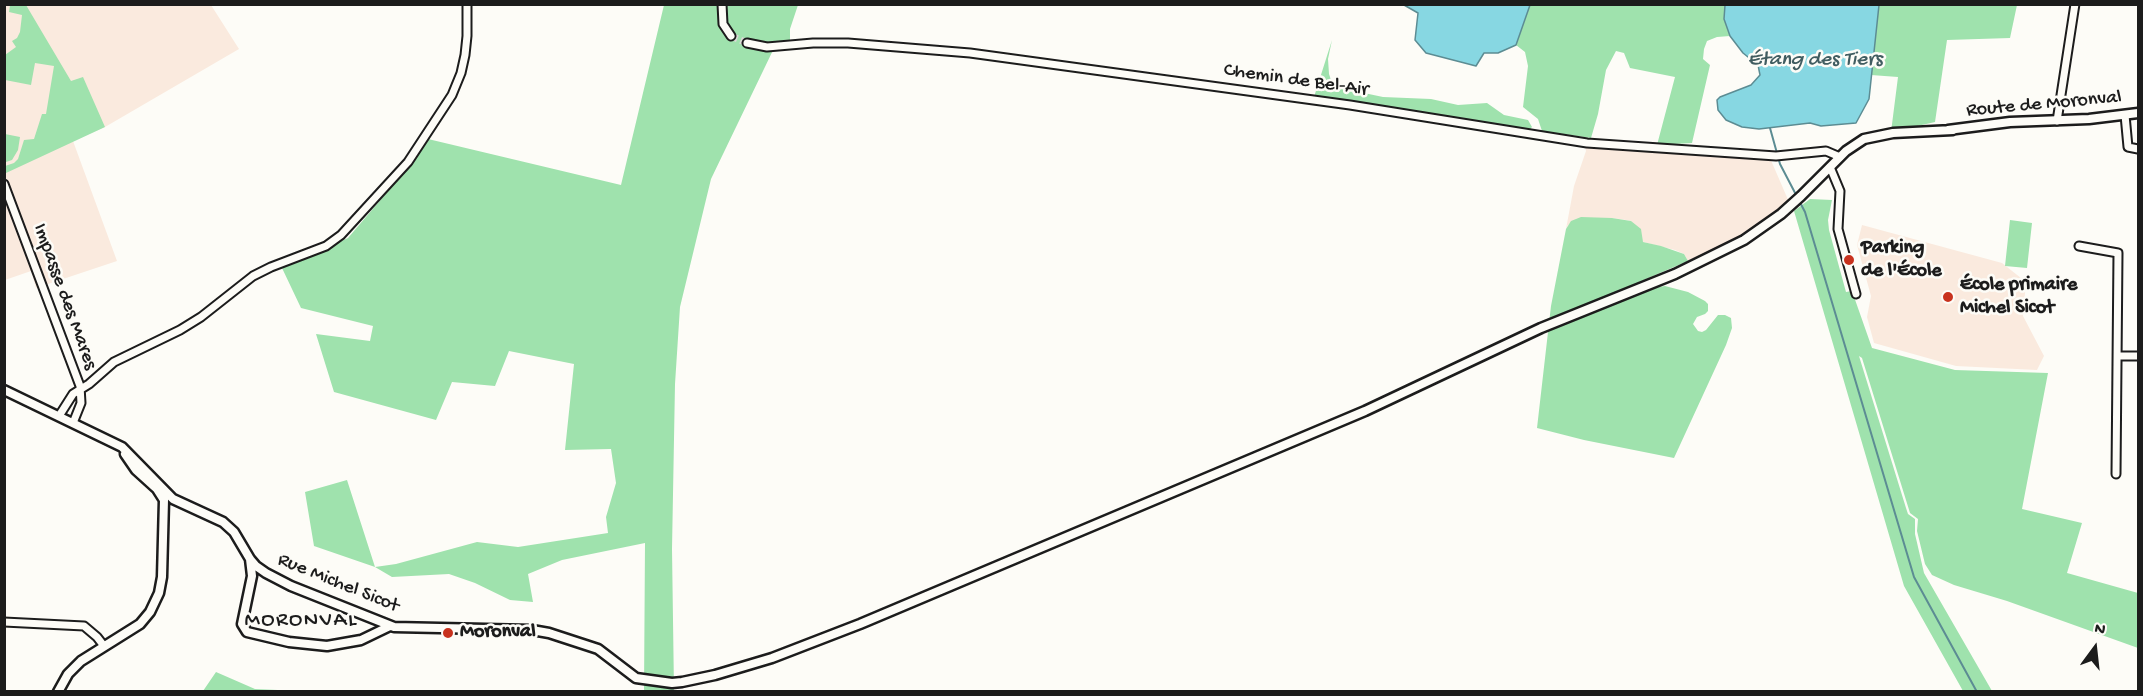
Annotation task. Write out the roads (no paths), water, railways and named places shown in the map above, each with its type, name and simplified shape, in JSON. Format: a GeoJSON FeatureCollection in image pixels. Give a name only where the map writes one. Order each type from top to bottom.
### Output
{"type":"FeatureCollection","features":[{"type":"Feature","properties":{"kind":"street"},"geometry":{"type":"LineString","coordinates":[[59,416],[70,397],[114,362],[180,330],[201,317],[253,276],[326,246],[341,235],[408,162],[452,95],[461,74],[465,55],[466,4]]}},
{"type":"Feature","properties":{"kind":"street"},"geometry":{"type":"LineString","coordinates":[[722,4],[723,24],[731,36]]}},
{"type":"Feature","properties":{"kind":"street"},"geometry":{"type":"LineString","coordinates":[[2057,121],[2075,4]]}},
{"type":"Feature","properties":{"kind":"street","name":"Chemin de Bel-Air"},"geometry":{"type":"LineString","coordinates":[[747,44],[767,47],[832,43],[970,53],[1350,105],[1587,143],[1779,156],[1826,151],[1840,157]]}},
{"type":"Feature","properties":{"kind":"street","name":"Route de Moronval"},"geometry":{"type":"LineString","coordinates":[[639,678],[672,683],[702,679],[772,658],[860,624],[1365,411],[1541,328],[1675,274],[1744,240],[1799,199],[1853,145],[1869,138],[2010,122],[2057,121],[2139,113]]}},
{"type":"Feature","properties":{"kind":"street"},"geometry":{"type":"LineString","coordinates":[[2125,115],[2128,147],[2139,149]]}},
{"type":"Feature","properties":{"kind":"street"},"geometry":{"type":"LineString","coordinates":[[1830,167],[1840,191],[1838,229],[1856,294]]}},
{"type":"Feature","properties":{"kind":"street","name":"Impasse des Mares"},"geometry":{"type":"LineString","coordinates":[[4,184],[81,390],[81,403],[73,423]]}},
{"type":"Feature","properties":{"kind":"street"},"geometry":{"type":"LineString","coordinates":[[2079,246],[2118,252],[2116,474]]}},
{"type":"Feature","properties":{"kind":"street"},"geometry":{"type":"LineString","coordinates":[[2118,356],[2139,356]]}},
{"type":"Feature","properties":{"kind":"street"},"geometry":{"type":"LineString","coordinates":[[4,390],[113,443],[141,475],[158,489],[168,503],[162,577],[154,606],[141,624],[104,646],[74,668],[58,692]]}},
{"type":"Feature","properties":{"kind":"street","name":"Rue Michel Sicot"},"geometry":{"type":"LineString","coordinates":[[168,503],[183,504],[226,523],[250,559],[262,571],[276,579],[390,626],[532,630],[549,633],[598,648],[631,675],[639,678]]}},
{"type":"Feature","properties":{"kind":"street"},"geometry":{"type":"LineString","coordinates":[[250,559],[252,573],[242,622],[247,632],[272,639],[323,646],[356,641],[390,626]]}},
{"type":"Feature","properties":{"kind":"street"},"geometry":{"type":"LineString","coordinates":[[4,622],[84,626],[104,646]]}},
{"type":"Feature","properties":{"kind":"water"},"geometry":{"type":"Polygon","coordinates":[[[1404,5],[1530,5],[1516,45],[1498,53],[1484,53],[1476,66],[1426,53],[1415,40],[1418,13],[1404,5]]]}},
{"type":"Feature","properties":{"kind":"water","name":"Étang des Tiers"},"geometry":{"type":"Polygon","coordinates":[[[1725,5],[1879,5],[1869,99],[1856,123],[1821,126],[1810,123],[1759,129],[1742,127],[1726,120],[1718,110],[1717,100],[1751,85],[1760,75],[1758,65],[1743,53],[1730,36],[1724,19],[1725,5]]]}},
{"type":"Feature","properties":{"kind":"waterway"},"geometry":{"type":"LineString","coordinates":[[1770,128],[1780,164],[1805,212],[1914,577],[1977,692]]}},
{"type":"Feature","properties":{"kind":"tunnel"},"geometry":{"type":"LineString","coordinates":[[731,36],[747,43]]}},
{"type":"Feature","properties":{"kind":"place","name":"Parking de l'École"},"geometry":{"type":"Point","coordinates":[1849,260]}},
{"type":"Feature","properties":{"kind":"place","name":"École primaire Michel Sicot"},"geometry":{"type":"Point","coordinates":[1948,297]}},
{"type":"Feature","properties":{"kind":"place","name":"Moronval"},"geometry":{"type":"Point","coordinates":[448,633]}},
{"type":"Feature","properties":{"kind":"district","name":"MORONVAL"},"geometry":{"type":"Point","coordinates":[301,622]}}]}
